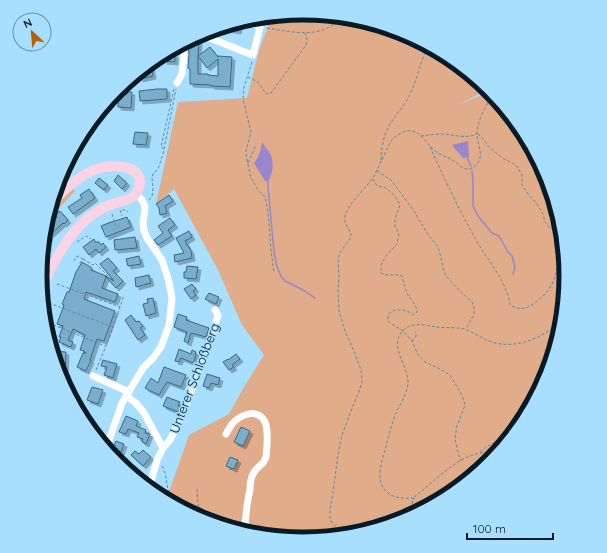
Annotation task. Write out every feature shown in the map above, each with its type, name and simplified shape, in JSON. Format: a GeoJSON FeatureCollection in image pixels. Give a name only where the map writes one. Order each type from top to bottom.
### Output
{"type":"FeatureCollection","features":[{"type":"Feature","properties":{"kind":"main road"},"geometry":{"type":"LineString","coordinates":[[47,276],[69,239],[82,224],[100,209],[129,199],[136,194],[140,183],[139,178],[132,169],[119,166],[109,166],[100,168],[82,176],[61,194]]}},
{"type":"Feature","properties":{"kind":"street"},"geometry":{"type":"LineString","coordinates":[[211,38],[253,55],[260,27],[255,25]]}},
{"type":"Feature","properties":{"kind":"street"},"geometry":{"type":"LineString","coordinates":[[177,83],[182,74],[184,49]]}},
{"type":"Feature","properties":{"kind":"street"},"geometry":{"type":"LineString","coordinates":[[108,443],[122,403],[143,368],[161,347],[169,325],[172,298],[169,282],[162,260],[144,231],[144,204],[136,194]]}},
{"type":"Feature","properties":{"kind":"street","name":"Unterer Schloßberg"},"geometry":{"type":"LineString","coordinates":[[151,483],[157,460],[163,448],[170,440],[183,413],[212,336],[218,315],[215,310]]}},
{"type":"Feature","properties":{"kind":"street"},"geometry":{"type":"LineString","coordinates":[[93,376],[128,394],[144,412],[163,448]]}},
{"type":"Feature","properties":{"kind":"street"},"geometry":{"type":"LineString","coordinates":[[226,434],[235,421],[248,414],[254,413],[260,415],[266,427],[265,462],[256,469],[252,475],[246,526]]}},
{"type":"Feature","properties":{"kind":"path"},"geometry":{"type":"LineString","coordinates":[[268,22],[266,28],[306,33],[324,30],[336,22]]}},
{"type":"Feature","properties":{"kind":"path"},"geometry":{"type":"LineString","coordinates":[[248,77],[258,82],[266,94],[271,93],[306,45],[306,33]]}},
{"type":"Feature","properties":{"kind":"path"},"geometry":{"type":"LineString","coordinates":[[381,161],[381,147],[389,126],[412,91],[426,51]]}},
{"type":"Feature","properties":{"kind":"path"},"geometry":{"type":"LineString","coordinates":[[253,55],[244,87],[243,99],[251,132],[246,151],[252,178],[265,197],[268,212],[274,273]]}},
{"type":"Feature","properties":{"kind":"path"},"geometry":{"type":"LineString","coordinates":[[144,204],[150,200],[152,196],[152,178],[153,174],[158,169],[164,149],[177,83]]}},
{"type":"Feature","properties":{"kind":"path"},"geometry":{"type":"LineString","coordinates":[[343,530],[332,523],[330,518],[330,510],[341,441],[346,423],[362,382],[361,370],[346,334],[339,310],[338,258],[341,251],[350,239],[351,234],[345,222],[345,214],[351,204],[373,178],[391,141],[401,133],[409,130],[416,132],[429,146],[464,168],[469,169],[475,167],[480,161],[477,134],[479,123],[484,109],[489,100]]}},
{"type":"Feature","properties":{"kind":"path"},"geometry":{"type":"LineString","coordinates":[[420,136],[444,134],[465,137],[477,134]]}},
{"type":"Feature","properties":{"kind":"path"},"geometry":{"type":"LineString","coordinates":[[477,134],[489,147],[504,159],[516,165],[522,175],[522,185],[537,204],[543,214],[545,222],[556,232]]}},
{"type":"Feature","properties":{"kind":"path"},"geometry":{"type":"LineString","coordinates":[[248,163],[256,145]]}},
{"type":"Feature","properties":{"kind":"path"},"geometry":{"type":"LineString","coordinates":[[429,146],[466,220],[506,290],[510,305],[516,308],[526,308],[542,298],[552,286],[559,262]]}},
{"type":"Feature","properties":{"kind":"path"},"geometry":{"type":"LineString","coordinates":[[376,171],[391,180],[414,211],[427,233],[438,247],[446,276],[458,290],[472,302],[474,314],[466,329]]}},
{"type":"Feature","properties":{"kind":"path"},"geometry":{"type":"LineString","coordinates":[[373,178],[377,186],[383,187],[390,192],[400,204],[394,219],[395,227],[399,233],[397,244],[386,256],[381,265],[381,273],[384,275],[402,276],[405,288],[417,308],[417,312],[413,315],[403,310],[395,310],[390,313],[388,320],[390,323],[403,331],[412,341],[418,355],[425,362],[450,375],[462,395],[465,405],[457,426],[455,438],[461,461]]}},
{"type":"Feature","properties":{"kind":"path"},"geometry":{"type":"LineString","coordinates":[[122,216],[120,210],[126,210],[128,212]]}},
{"type":"Feature","properties":{"kind":"path"},"geometry":{"type":"LineString","coordinates":[[111,212],[115,225]]}},
{"type":"Feature","properties":{"kind":"path"},"geometry":{"type":"LineString","coordinates":[[76,243],[86,236],[91,239]]}},
{"type":"Feature","properties":{"kind":"path"},"geometry":{"type":"LineString","coordinates":[[74,261],[77,256],[93,266],[95,263],[110,278]]}},
{"type":"Feature","properties":{"kind":"path"},"geometry":{"type":"LineString","coordinates":[[79,264],[83,259]]}},
{"type":"Feature","properties":{"kind":"path"},"geometry":{"type":"LineString","coordinates":[[57,284],[120,307]]}},
{"type":"Feature","properties":{"kind":"path"},"geometry":{"type":"LineString","coordinates":[[93,376],[106,346],[124,295]]}},
{"type":"Feature","properties":{"kind":"path"},"geometry":{"type":"LineString","coordinates":[[49,303],[113,327]]}},
{"type":"Feature","properties":{"kind":"path"},"geometry":{"type":"LineString","coordinates":[[51,323],[106,346]]}},
{"type":"Feature","properties":{"kind":"path"},"geometry":{"type":"LineString","coordinates":[[414,498],[397,498],[386,492],[382,486],[380,476],[380,470],[395,415],[408,388],[407,372],[397,346],[397,340],[403,331],[411,326],[418,325],[458,328],[466,329],[484,340],[493,343],[521,344],[540,336],[555,326]]}},
{"type":"Feature","properties":{"kind":"path"},"geometry":{"type":"LineString","coordinates":[[412,341],[416,337],[415,332]]}},
{"type":"Feature","properties":{"kind":"path"},"geometry":{"type":"LineString","coordinates":[[408,511],[414,498],[441,474],[503,438]]}},
{"type":"Feature","properties":{"kind":"path"},"geometry":{"type":"LineString","coordinates":[[480,452],[491,451]]}},
{"type":"Feature","properties":{"kind":"path"},"geometry":{"type":"LineString","coordinates":[[157,460],[166,474],[171,496]]}},
{"type":"Feature","properties":{"kind":"path"},"geometry":{"type":"LineString","coordinates":[[197,489],[199,511]]}},
{"type":"Feature","properties":{"kind":"shaded area"},"geometry":{"type":"Polygon","coordinates":[[[304,20],[337,22],[370,29],[417,46],[432,54],[460,73],[482,92],[458,105],[484,94],[507,120],[526,148],[534,163],[546,194],[555,226],[558,243],[560,276],[558,310],[555,327],[546,359],[534,390],[517,419],[485,458],[446,490],[417,507],[386,519],[354,528],[337,531],[304,533],[270,531],[253,528],[205,513],[190,507],[168,494],[189,435],[229,414],[264,355],[242,325],[217,268],[174,189],[156,204],[178,102],[247,98],[259,50],[270,22],[304,20]]]}},
{"type":"Feature","properties":{"kind":"shaded area"},"geometry":{"type":"Polygon","coordinates":[[[468,141],[469,157],[463,158],[452,145],[468,141]]]}},
{"type":"Feature","properties":{"kind":"shaded area"},"geometry":{"type":"Polygon","coordinates":[[[262,142],[271,155],[272,161],[272,172],[268,181],[265,181],[254,163],[258,156],[262,142]]]}},
{"type":"Feature","properties":{"kind":"shaded area"},"geometry":{"type":"Polygon","coordinates":[[[66,181],[75,191],[56,212],[66,181]]]}},
{"type":"Feature","properties":{"kind":"building"},"geometry":{"type":"Polygon","coordinates":[[[199,42],[198,56],[210,47],[218,57],[232,57],[230,87],[190,84],[190,69],[188,68],[188,47],[199,42]],[[198,56],[198,74],[218,76],[218,59],[207,68],[198,56]]]}},
{"type":"Feature","properties":{"kind":"building"},"geometry":{"type":"Polygon","coordinates":[[[175,54],[175,62],[164,61],[175,54]]]}},
{"type":"Feature","properties":{"kind":"building"},"geometry":{"type":"Polygon","coordinates":[[[152,70],[153,76],[140,79],[147,73],[152,70]]]}},
{"type":"Feature","properties":{"kind":"building"},"geometry":{"type":"Polygon","coordinates":[[[167,89],[167,99],[140,101],[139,91],[167,89]]]}},
{"type":"Feature","properties":{"kind":"building"},"geometry":{"type":"Polygon","coordinates":[[[127,92],[132,92],[131,108],[118,107],[118,99],[120,97],[123,97],[123,94],[127,94],[127,92]]]}},
{"type":"Feature","properties":{"kind":"building"},"geometry":{"type":"Polygon","coordinates":[[[135,132],[148,133],[146,145],[133,144],[135,132]]]}},
{"type":"Feature","properties":{"kind":"building"},"geometry":{"type":"Polygon","coordinates":[[[118,175],[127,183],[122,189],[114,181],[118,175]]]}},
{"type":"Feature","properties":{"kind":"building"},"geometry":{"type":"Polygon","coordinates":[[[99,178],[108,185],[104,190],[95,183],[99,178]]]}},
{"type":"Feature","properties":{"kind":"building"},"geometry":{"type":"Polygon","coordinates":[[[89,189],[95,198],[73,214],[68,207],[82,198],[80,195],[89,189]]]}},
{"type":"Feature","properties":{"kind":"building"},"geometry":{"type":"Polygon","coordinates":[[[169,195],[173,201],[165,206],[167,213],[160,215],[159,208],[156,204],[169,195]]]}},
{"type":"Feature","properties":{"kind":"building"},"geometry":{"type":"Polygon","coordinates":[[[60,211],[68,220],[50,235],[53,221],[57,217],[55,215],[60,211]]]}},
{"type":"Feature","properties":{"kind":"building"},"geometry":{"type":"Polygon","coordinates":[[[127,217],[131,227],[106,237],[101,226],[127,217]]]}},
{"type":"Feature","properties":{"kind":"building"},"geometry":{"type":"Polygon","coordinates":[[[170,218],[175,225],[168,230],[172,236],[158,245],[154,240],[163,233],[158,226],[170,218]]]}},
{"type":"Feature","properties":{"kind":"building"},"geometry":{"type":"Polygon","coordinates":[[[189,231],[192,237],[185,241],[191,251],[192,258],[175,262],[174,255],[184,253],[176,238],[189,231]]]}},
{"type":"Feature","properties":{"kind":"building"},"geometry":{"type":"Polygon","coordinates":[[[135,237],[137,248],[115,250],[114,240],[135,237]]]}},
{"type":"Feature","properties":{"kind":"building"},"geometry":{"type":"Polygon","coordinates":[[[94,239],[95,242],[99,242],[101,245],[103,243],[106,247],[99,253],[96,249],[89,255],[83,247],[94,239]]]}},
{"type":"Feature","properties":{"kind":"building"},"geometry":{"type":"Polygon","coordinates":[[[139,256],[141,264],[128,266],[126,259],[139,256]]]}},
{"type":"Feature","properties":{"kind":"building"},"geometry":{"type":"Polygon","coordinates":[[[108,258],[117,268],[113,271],[123,281],[116,288],[106,277],[102,288],[118,294],[115,302],[86,292],[84,299],[115,311],[104,341],[97,339],[86,371],[77,367],[83,353],[86,353],[80,350],[85,335],[73,329],[68,340],[73,342],[71,347],[59,342],[61,337],[59,337],[63,326],[57,324],[64,305],[62,304],[82,262],[92,268],[91,270],[106,276],[114,281],[100,264],[108,258]]]}},
{"type":"Feature","properties":{"kind":"building"},"geometry":{"type":"Polygon","coordinates":[[[187,266],[198,267],[196,279],[184,278],[184,272],[186,272],[187,266]]]}},
{"type":"Feature","properties":{"kind":"building"},"geometry":{"type":"Polygon","coordinates":[[[149,275],[151,283],[136,287],[135,278],[149,275]]]}},
{"type":"Feature","properties":{"kind":"building"},"geometry":{"type":"Polygon","coordinates":[[[192,284],[196,289],[193,291],[196,295],[191,299],[184,289],[192,284]]]}},
{"type":"Feature","properties":{"kind":"building"},"geometry":{"type":"Polygon","coordinates":[[[209,293],[219,297],[216,304],[205,299],[209,293]]]}},
{"type":"Feature","properties":{"kind":"building"},"geometry":{"type":"Polygon","coordinates":[[[153,298],[156,313],[146,316],[143,304],[148,303],[147,299],[153,298]]]}},
{"type":"Feature","properties":{"kind":"building"},"geometry":{"type":"Polygon","coordinates":[[[178,314],[187,317],[186,320],[209,328],[206,337],[191,333],[188,343],[184,341],[187,332],[174,327],[178,314]]]}},
{"type":"Feature","properties":{"kind":"building"},"geometry":{"type":"Polygon","coordinates":[[[131,315],[136,322],[139,321],[143,326],[140,328],[145,335],[138,340],[125,320],[131,315]]]}},
{"type":"Feature","properties":{"kind":"building"},"geometry":{"type":"Polygon","coordinates":[[[179,349],[191,354],[192,350],[196,352],[193,363],[181,358],[179,362],[175,361],[179,349]]]}},
{"type":"Feature","properties":{"kind":"building"},"geometry":{"type":"Polygon","coordinates":[[[59,351],[66,352],[65,370],[59,351]]]}},
{"type":"Feature","properties":{"kind":"building"},"geometry":{"type":"Polygon","coordinates":[[[236,354],[240,359],[232,365],[234,367],[229,370],[223,362],[236,354]]]}},
{"type":"Feature","properties":{"kind":"building"},"geometry":{"type":"Polygon","coordinates":[[[103,360],[117,364],[113,378],[104,375],[107,367],[101,366],[103,360]]]}},
{"type":"Feature","properties":{"kind":"building"},"geometry":{"type":"Polygon","coordinates":[[[164,367],[186,375],[181,387],[167,382],[159,395],[145,388],[151,378],[158,383],[164,367]]]}},
{"type":"Feature","properties":{"kind":"building"},"geometry":{"type":"Polygon","coordinates":[[[207,374],[220,378],[218,385],[211,383],[209,388],[203,386],[207,374]]]}},
{"type":"Feature","properties":{"kind":"building"},"geometry":{"type":"Polygon","coordinates":[[[92,387],[103,390],[98,404],[87,400],[92,387]]]}},
{"type":"Feature","properties":{"kind":"building"},"geometry":{"type":"Polygon","coordinates":[[[167,397],[180,402],[178,412],[163,406],[167,397]]]}},
{"type":"Feature","properties":{"kind":"building"},"geometry":{"type":"Polygon","coordinates":[[[126,416],[138,421],[136,426],[146,430],[145,433],[150,434],[146,444],[142,442],[143,439],[137,437],[139,433],[128,429],[126,434],[119,432],[126,416]]]}},
{"type":"Feature","properties":{"kind":"building"},"geometry":{"type":"Polygon","coordinates":[[[241,427],[250,431],[243,446],[234,442],[241,427]]]}},
{"type":"Feature","properties":{"kind":"building"},"geometry":{"type":"Polygon","coordinates":[[[116,441],[124,444],[120,455],[113,448],[116,441]]]}},
{"type":"Feature","properties":{"kind":"building"},"geometry":{"type":"Polygon","coordinates":[[[143,450],[151,457],[143,466],[131,455],[135,451],[139,454],[143,450]]]}},
{"type":"Feature","properties":{"kind":"building"},"geometry":{"type":"Polygon","coordinates":[[[230,457],[238,460],[234,469],[226,466],[230,457]]]}},
{"type":"Feature","properties":{"kind":"waterway"},"geometry":{"type":"LineString","coordinates":[[467,157],[471,166]]}},
{"type":"Feature","properties":{"kind":"waterway"},"geometry":{"type":"LineString","coordinates":[[472,171],[473,206],[478,216],[492,233],[499,236],[512,256],[515,267],[513,274]]}},
{"type":"Feature","properties":{"kind":"waterway"},"geometry":{"type":"LineString","coordinates":[[268,181],[274,252],[277,267],[285,281],[315,298]]}}]}
